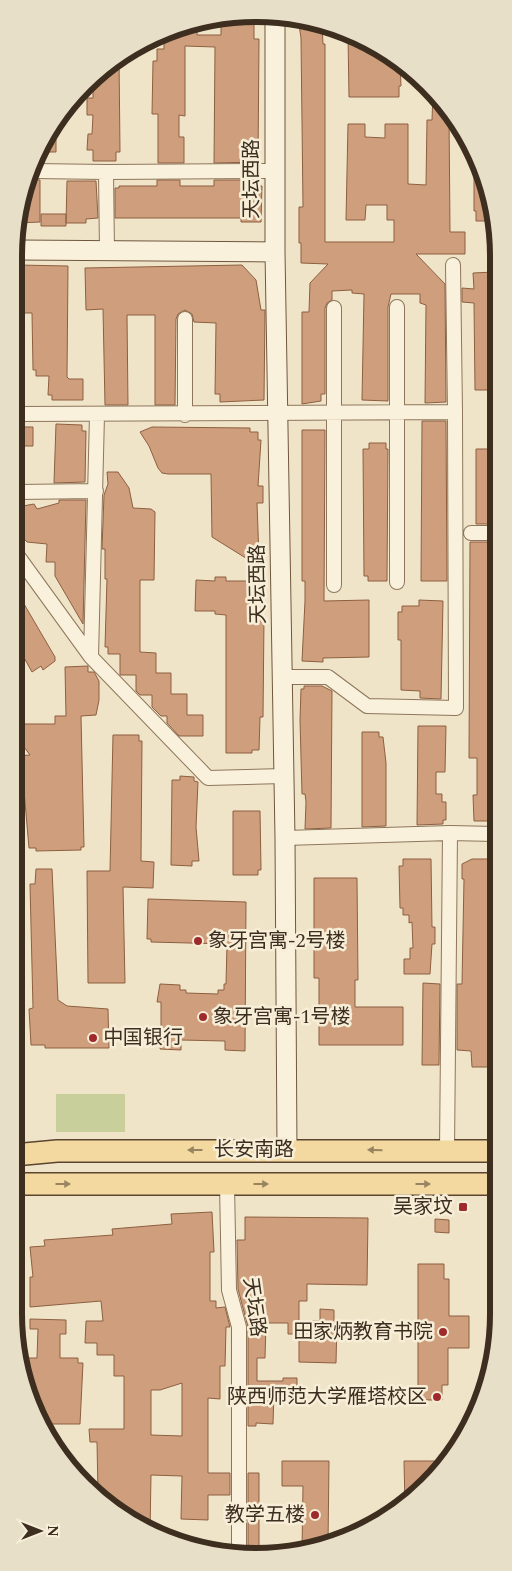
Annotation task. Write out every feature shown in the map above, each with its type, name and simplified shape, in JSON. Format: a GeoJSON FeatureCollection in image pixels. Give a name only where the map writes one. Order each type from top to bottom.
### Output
{"type":"FeatureCollection","features":[{"type":"Feature","properties":{"kind":"main road","name":"长安南路"},"geometry":{"type":"LineString","coordinates":[[22,1154],[57,1151],[490,1151]]}},
{"type":"Feature","properties":{"kind":"main road","name":"长安南路"},"geometry":{"type":"LineString","coordinates":[[22,1184],[490,1184]]}},
{"type":"Feature","properties":{"kind":"street","name":"天坛西路"},"geometry":{"type":"LineString","coordinates":[[275,23],[275,252],[285,838],[287,1150]]}},
{"type":"Feature","properties":{"kind":"street"},"geometry":{"type":"LineString","coordinates":[[39,171],[266,171]]}},
{"type":"Feature","properties":{"kind":"street"},"geometry":{"type":"LineString","coordinates":[[106,172],[108,251]]}},
{"type":"Feature","properties":{"kind":"street"},"geometry":{"type":"LineString","coordinates":[[22,250],[275,252]]}},
{"type":"Feature","properties":{"kind":"street"},"geometry":{"type":"LineString","coordinates":[[282,677],[328,677],[366,706],[456,708],[453,265]]}},
{"type":"Feature","properties":{"kind":"street"},"geometry":{"type":"LineString","coordinates":[[334,308],[334,585]]}},
{"type":"Feature","properties":{"kind":"street"},"geometry":{"type":"LineString","coordinates":[[397,308],[397,582]]}},
{"type":"Feature","properties":{"kind":"street"},"geometry":{"type":"LineString","coordinates":[[185,319],[185,414]]}},
{"type":"Feature","properties":{"kind":"street"},"geometry":{"type":"LineString","coordinates":[[22,414],[278,415],[455,412]]}},
{"type":"Feature","properties":{"kind":"street"},"geometry":{"type":"LineString","coordinates":[[92,656],[97,414]]}},
{"type":"Feature","properties":{"kind":"street"},"geometry":{"type":"LineString","coordinates":[[22,492],[96,491]]}},
{"type":"Feature","properties":{"kind":"street"},"geometry":{"type":"LineString","coordinates":[[471,533],[490,533]]}},
{"type":"Feature","properties":{"kind":"street"},"geometry":{"type":"LineString","coordinates":[[22,562],[92,656],[208,778],[284,776]]}},
{"type":"Feature","properties":{"kind":"street"},"geometry":{"type":"LineString","coordinates":[[447,1151],[450,833]]}},
{"type":"Feature","properties":{"kind":"street"},"geometry":{"type":"LineString","coordinates":[[285,838],[450,833],[490,834]]}},
{"type":"Feature","properties":{"kind":"street"},"geometry":{"type":"LineString","coordinates":[[22,1149],[57,1151]]}},
{"type":"Feature","properties":{"kind":"street","name":"天坛路"},"geometry":{"type":"LineString","coordinates":[[227,1184],[229,1290],[239,1327],[239,1548]]}},
{"type":"Feature","properties":{"kind":"green space"},"geometry":{"type":"Polygon","coordinates":[[[56,1094],[125,1094],[125,1132],[56,1132],[56,1094]]]}},
{"type":"Feature","properties":{"kind":"building"},"geometry":{"type":"Polygon","coordinates":[[[254,22],[254,39],[259,39],[258,162],[214,163],[215,47],[185,46],[185,116],[179,115],[179,137],[184,137],[184,163],[158,163],[158,114],[152,114],[153,61],[157,61],[157,49],[164,49],[164,42],[167,40],[196,30],[197,35],[221,35],[221,25],[254,22]]]}},
{"type":"Feature","properties":{"kind":"building"},"geometry":{"type":"Polygon","coordinates":[[[299,26],[322,32],[323,44],[325,44],[325,242],[394,242],[394,220],[387,220],[387,205],[366,205],[365,220],[346,220],[348,124],[365,124],[365,137],[385,138],[385,124],[408,124],[408,184],[426,185],[427,120],[432,120],[433,103],[449,125],[450,232],[465,232],[465,254],[416,254],[445,284],[446,402],[425,403],[426,305],[420,303],[420,294],[391,294],[388,307],[388,401],[362,400],[364,294],[352,293],[352,290],[332,291],[332,300],[327,303],[325,308],[325,394],[321,394],[321,401],[302,404],[302,312],[309,312],[310,283],[328,264],[301,263],[299,207],[303,207],[299,26]]]}},
{"type":"Feature","properties":{"kind":"building"},"geometry":{"type":"Polygon","coordinates":[[[348,42],[373,54],[400,73],[399,97],[349,97],[348,42]]]}},
{"type":"Feature","properties":{"kind":"building"},"geometry":{"type":"Polygon","coordinates":[[[119,67],[120,152],[116,152],[116,161],[93,161],[93,150],[87,150],[88,134],[92,134],[93,115],[87,115],[87,98],[93,98],[93,89],[119,67]]]}},
{"type":"Feature","properties":{"kind":"building"},"geometry":{"type":"Polygon","coordinates":[[[56,136],[56,152],[48,152],[56,136]]]}},
{"type":"Feature","properties":{"kind":"building"},"geometry":{"type":"Polygon","coordinates":[[[474,173],[482,196],[487,221],[476,221],[476,211],[474,211],[474,173]]]}},
{"type":"Feature","properties":{"kind":"building"},"geometry":{"type":"Polygon","coordinates":[[[36,180],[40,180],[40,222],[25,223],[36,180]]]}},
{"type":"Feature","properties":{"kind":"building"},"geometry":{"type":"Polygon","coordinates":[[[157,180],[180,180],[180,186],[214,186],[214,180],[258,180],[258,186],[262,186],[261,222],[241,222],[241,218],[115,218],[115,188],[119,188],[119,186],[157,186],[157,180]]]}},
{"type":"Feature","properties":{"kind":"building"},"geometry":{"type":"Polygon","coordinates":[[[67,181],[96,181],[98,218],[86,219],[86,223],[66,223],[67,181]]]}},
{"type":"Feature","properties":{"kind":"building"},"geometry":{"type":"Polygon","coordinates":[[[41,214],[66,214],[66,226],[41,226],[41,214]]]}},
{"type":"Feature","properties":{"kind":"building"},"geometry":{"type":"Polygon","coordinates":[[[22,265],[68,266],[67,377],[69,379],[83,379],[83,400],[52,400],[52,395],[48,395],[49,376],[36,376],[36,370],[33,370],[32,313],[22,313],[22,265]]]}},
{"type":"Feature","properties":{"kind":"building"},"geometry":{"type":"Polygon","coordinates":[[[242,265],[256,280],[261,310],[265,310],[264,400],[220,402],[220,394],[215,394],[216,323],[194,322],[192,314],[185,310],[178,314],[176,319],[175,405],[155,405],[155,315],[127,315],[128,405],[105,405],[103,309],[86,310],[85,268],[242,265]]]}},
{"type":"Feature","properties":{"kind":"building"},"geometry":{"type":"Polygon","coordinates":[[[490,272],[490,390],[475,390],[474,303],[462,302],[462,288],[474,289],[473,273],[490,272]]]}},
{"type":"Feature","properties":{"kind":"building"},"geometry":{"type":"Polygon","coordinates":[[[422,421],[446,421],[447,581],[421,581],[422,421]]]}},
{"type":"Feature","properties":{"kind":"building"},"geometry":{"type":"Polygon","coordinates":[[[56,424],[82,425],[82,431],[86,431],[85,482],[54,483],[56,424]]]}},
{"type":"Feature","properties":{"kind":"building"},"geometry":{"type":"Polygon","coordinates":[[[22,427],[33,427],[33,446],[22,446],[22,427]]]}},
{"type":"Feature","properties":{"kind":"building"},"geometry":{"type":"Polygon","coordinates":[[[152,427],[250,428],[250,432],[258,432],[258,440],[261,440],[258,486],[263,486],[263,503],[257,503],[259,558],[257,565],[212,537],[211,474],[168,474],[162,473],[158,468],[149,446],[140,432],[152,427]]]}},
{"type":"Feature","properties":{"kind":"building"},"geometry":{"type":"Polygon","coordinates":[[[302,430],[325,430],[324,601],[369,600],[369,657],[323,658],[323,662],[302,661],[305,581],[302,581],[302,430]]]}},
{"type":"Feature","properties":{"kind":"building"},"geometry":{"type":"Polygon","coordinates":[[[369,443],[386,443],[386,449],[388,449],[387,581],[368,581],[368,576],[364,576],[363,449],[369,449],[369,443]]]}},
{"type":"Feature","properties":{"kind":"building"},"geometry":{"type":"Polygon","coordinates":[[[476,449],[490,449],[490,524],[476,524],[476,449]]]}},
{"type":"Feature","properties":{"kind":"building"},"geometry":{"type":"Polygon","coordinates":[[[107,472],[118,472],[129,488],[133,508],[151,509],[155,512],[154,580],[140,580],[140,652],[156,653],[156,673],[171,673],[171,694],[187,694],[187,715],[203,715],[203,736],[179,736],[167,723],[167,716],[161,716],[152,707],[152,695],[140,695],[136,691],[136,675],[120,675],[120,654],[108,654],[108,647],[105,647],[107,579],[105,579],[105,549],[102,549],[104,495],[108,484],[107,472]]]}},
{"type":"Feature","properties":{"kind":"building"},"geometry":{"type":"Polygon","coordinates":[[[59,500],[86,500],[83,624],[55,576],[55,562],[46,562],[47,544],[27,542],[22,536],[22,506],[34,504],[37,509],[59,503],[59,500]]]}},
{"type":"Feature","properties":{"kind":"building"},"geometry":{"type":"Polygon","coordinates":[[[470,542],[490,542],[490,821],[474,821],[473,795],[477,795],[477,758],[469,758],[470,542]]]}},
{"type":"Feature","properties":{"kind":"building"},"geometry":{"type":"Polygon","coordinates":[[[215,577],[226,577],[226,581],[247,581],[247,596],[252,596],[252,613],[261,613],[261,618],[264,618],[263,717],[260,717],[259,750],[252,750],[252,753],[226,753],[226,615],[215,614],[215,611],[195,611],[196,580],[215,581],[215,577]]]}},
{"type":"Feature","properties":{"kind":"building"},"geometry":{"type":"Polygon","coordinates":[[[419,600],[443,601],[441,699],[420,698],[420,691],[401,690],[401,640],[398,640],[398,612],[402,612],[402,606],[419,606],[419,600]]]}},
{"type":"Feature","properties":{"kind":"building"},"geometry":{"type":"Polygon","coordinates":[[[22,601],[55,657],[55,661],[43,670],[41,666],[32,672],[22,654],[22,601]]]}},
{"type":"Feature","properties":{"kind":"building"},"geometry":{"type":"Polygon","coordinates":[[[88,666],[88,672],[94,672],[99,681],[99,700],[96,715],[81,716],[84,847],[81,847],[81,850],[36,851],[36,848],[29,848],[22,756],[30,755],[22,744],[22,724],[55,724],[55,716],[66,716],[65,667],[88,666]]]}},
{"type":"Feature","properties":{"kind":"building"},"geometry":{"type":"Polygon","coordinates":[[[304,686],[322,686],[332,691],[331,828],[305,829],[306,802],[305,794],[302,794],[300,720],[301,689],[304,689],[304,686]]]}},
{"type":"Feature","properties":{"kind":"building"},"geometry":{"type":"Polygon","coordinates":[[[418,726],[446,726],[445,772],[436,772],[436,794],[442,794],[442,802],[446,802],[446,820],[443,820],[443,824],[417,825],[418,726]]]}},
{"type":"Feature","properties":{"kind":"building"},"geometry":{"type":"Polygon","coordinates":[[[362,732],[379,732],[379,737],[383,737],[386,763],[386,826],[362,827],[362,732]]]}},
{"type":"Feature","properties":{"kind":"building"},"geometry":{"type":"Polygon","coordinates":[[[113,735],[139,735],[139,741],[142,741],[141,861],[154,862],[153,888],[123,887],[125,983],[88,983],[87,871],[110,871],[113,735]]]}},
{"type":"Feature","properties":{"kind":"building"},"geometry":{"type":"Polygon","coordinates":[[[180,776],[194,777],[194,781],[198,782],[196,827],[199,861],[192,861],[192,866],[171,865],[172,780],[180,780],[180,776]]]}},
{"type":"Feature","properties":{"kind":"building"},"geometry":{"type":"Polygon","coordinates":[[[233,811],[260,811],[261,870],[258,870],[258,875],[233,875],[233,811]]]}},
{"type":"Feature","properties":{"kind":"building"},"geometry":{"type":"Polygon","coordinates":[[[403,859],[431,859],[432,927],[435,927],[435,944],[432,944],[430,974],[404,974],[404,959],[410,959],[410,948],[413,948],[412,922],[409,923],[409,915],[403,915],[403,908],[400,908],[399,866],[403,866],[403,859]]]}},
{"type":"Feature","properties":{"kind":"building"},"geometry":{"type":"Polygon","coordinates":[[[472,859],[490,859],[490,1067],[472,1067],[471,1051],[457,1050],[457,984],[462,984],[464,879],[462,879],[462,864],[472,859]]]}},
{"type":"Feature","properties":{"kind":"building"},"geometry":{"type":"Polygon","coordinates":[[[36,869],[52,869],[58,1000],[67,1006],[108,1009],[109,1048],[45,1048],[45,1045],[31,1045],[29,1009],[33,1008],[30,884],[35,884],[36,869]]]}},
{"type":"Feature","properties":{"kind":"building"},"geometry":{"type":"Polygon","coordinates":[[[314,878],[357,878],[358,980],[355,980],[355,1007],[403,1007],[403,1045],[319,1045],[319,978],[314,978],[314,878]]]}},
{"type":"Feature","properties":{"kind":"building"},"geometry":{"type":"Polygon","coordinates":[[[148,899],[246,902],[245,1051],[225,1050],[225,1041],[181,1040],[181,1050],[160,1049],[161,1044],[156,1044],[156,1033],[161,1033],[161,1002],[157,1002],[160,984],[180,985],[180,990],[186,990],[186,993],[218,994],[218,990],[224,990],[224,984],[226,984],[227,944],[151,942],[151,939],[147,939],[148,899]]]}},
{"type":"Feature","properties":{"kind":"building"},"geometry":{"type":"Polygon","coordinates":[[[423,983],[440,984],[439,1065],[422,1065],[423,983]]]}},
{"type":"Feature","properties":{"kind":"building"},"geometry":{"type":"Polygon","coordinates":[[[212,1212],[214,1252],[210,1252],[210,1301],[216,1301],[216,1308],[225,1307],[230,1327],[226,1327],[225,1366],[220,1366],[220,1399],[208,1398],[208,1473],[230,1473],[230,1495],[208,1495],[208,1520],[181,1519],[182,1476],[151,1475],[150,1523],[126,1509],[98,1487],[97,1442],[90,1442],[89,1429],[124,1429],[124,1376],[114,1376],[114,1355],[97,1355],[97,1343],[85,1343],[86,1321],[103,1321],[101,1301],[30,1307],[30,1277],[33,1277],[30,1247],[45,1246],[44,1240],[113,1235],[112,1229],[172,1224],[171,1214],[212,1212]],[[182,1383],[160,1390],[151,1390],[151,1435],[182,1436],[182,1383]]]}},
{"type":"Feature","properties":{"kind":"building"},"geometry":{"type":"Polygon","coordinates":[[[245,1217],[368,1218],[367,1285],[307,1284],[307,1301],[299,1301],[299,1321],[320,1321],[320,1309],[334,1310],[334,1321],[337,1321],[336,1363],[299,1362],[299,1334],[288,1334],[288,1323],[266,1323],[265,1358],[257,1358],[257,1381],[283,1381],[283,1378],[297,1378],[297,1392],[274,1392],[273,1424],[256,1423],[256,1426],[248,1426],[248,1327],[238,1289],[237,1240],[245,1240],[245,1217]]]}},
{"type":"Feature","properties":{"kind":"building"},"geometry":{"type":"Polygon","coordinates":[[[435,1219],[449,1220],[449,1233],[435,1232],[435,1219]]]}},
{"type":"Feature","properties":{"kind":"building","name":"田家炳教育书院"},"geometry":{"type":"Polygon","coordinates":[[[418,1264],[444,1264],[444,1279],[449,1279],[449,1316],[469,1316],[469,1348],[448,1348],[448,1385],[442,1385],[442,1400],[418,1400],[418,1264]]]}},
{"type":"Feature","properties":{"kind":"building"},"geometry":{"type":"Polygon","coordinates":[[[30,1319],[66,1320],[66,1334],[60,1334],[60,1358],[78,1358],[78,1363],[83,1363],[80,1424],[50,1424],[40,1404],[29,1370],[28,1358],[37,1358],[38,1329],[30,1329],[30,1319]]]}},
{"type":"Feature","properties":{"kind":"building","name":"教学五楼"},"geometry":{"type":"Polygon","coordinates":[[[282,1461],[329,1461],[328,1537],[302,1544],[303,1486],[282,1486],[282,1461]]]}},
{"type":"Feature","properties":{"kind":"building"},"geometry":{"type":"Polygon","coordinates":[[[404,1461],[438,1461],[432,1469],[405,1495],[404,1461]]]}},
{"type":"Feature","properties":{"kind":"building"},"geometry":{"type":"Polygon","coordinates":[[[248,1473],[259,1473],[259,1548],[248,1548],[248,1473]]]}},
{"type":"Feature","properties":{"kind":"place","name":"象牙宫寓-2号楼"},"geometry":{"type":"Point","coordinates":[198,941]}},
{"type":"Feature","properties":{"kind":"place","name":"象牙宫寓-1号楼"},"geometry":{"type":"Point","coordinates":[203,1017]}},
{"type":"Feature","properties":{"kind":"place","name":"中国银行"},"geometry":{"type":"Point","coordinates":[93,1038]}},
{"type":"Feature","properties":{"kind":"place","name":"吴家坟"},"geometry":{"type":"Point","coordinates":[463,1207]}},
{"type":"Feature","properties":{"kind":"place","name":"田家炳教育书院"},"geometry":{"type":"Point","coordinates":[443,1332]}},
{"type":"Feature","properties":{"kind":"place","name":"陕西师范大学雁塔校区"},"geometry":{"type":"Point","coordinates":[437,1397]}},
{"type":"Feature","properties":{"kind":"place","name":"教学五楼"},"geometry":{"type":"Point","coordinates":[315,1515]}}]}
